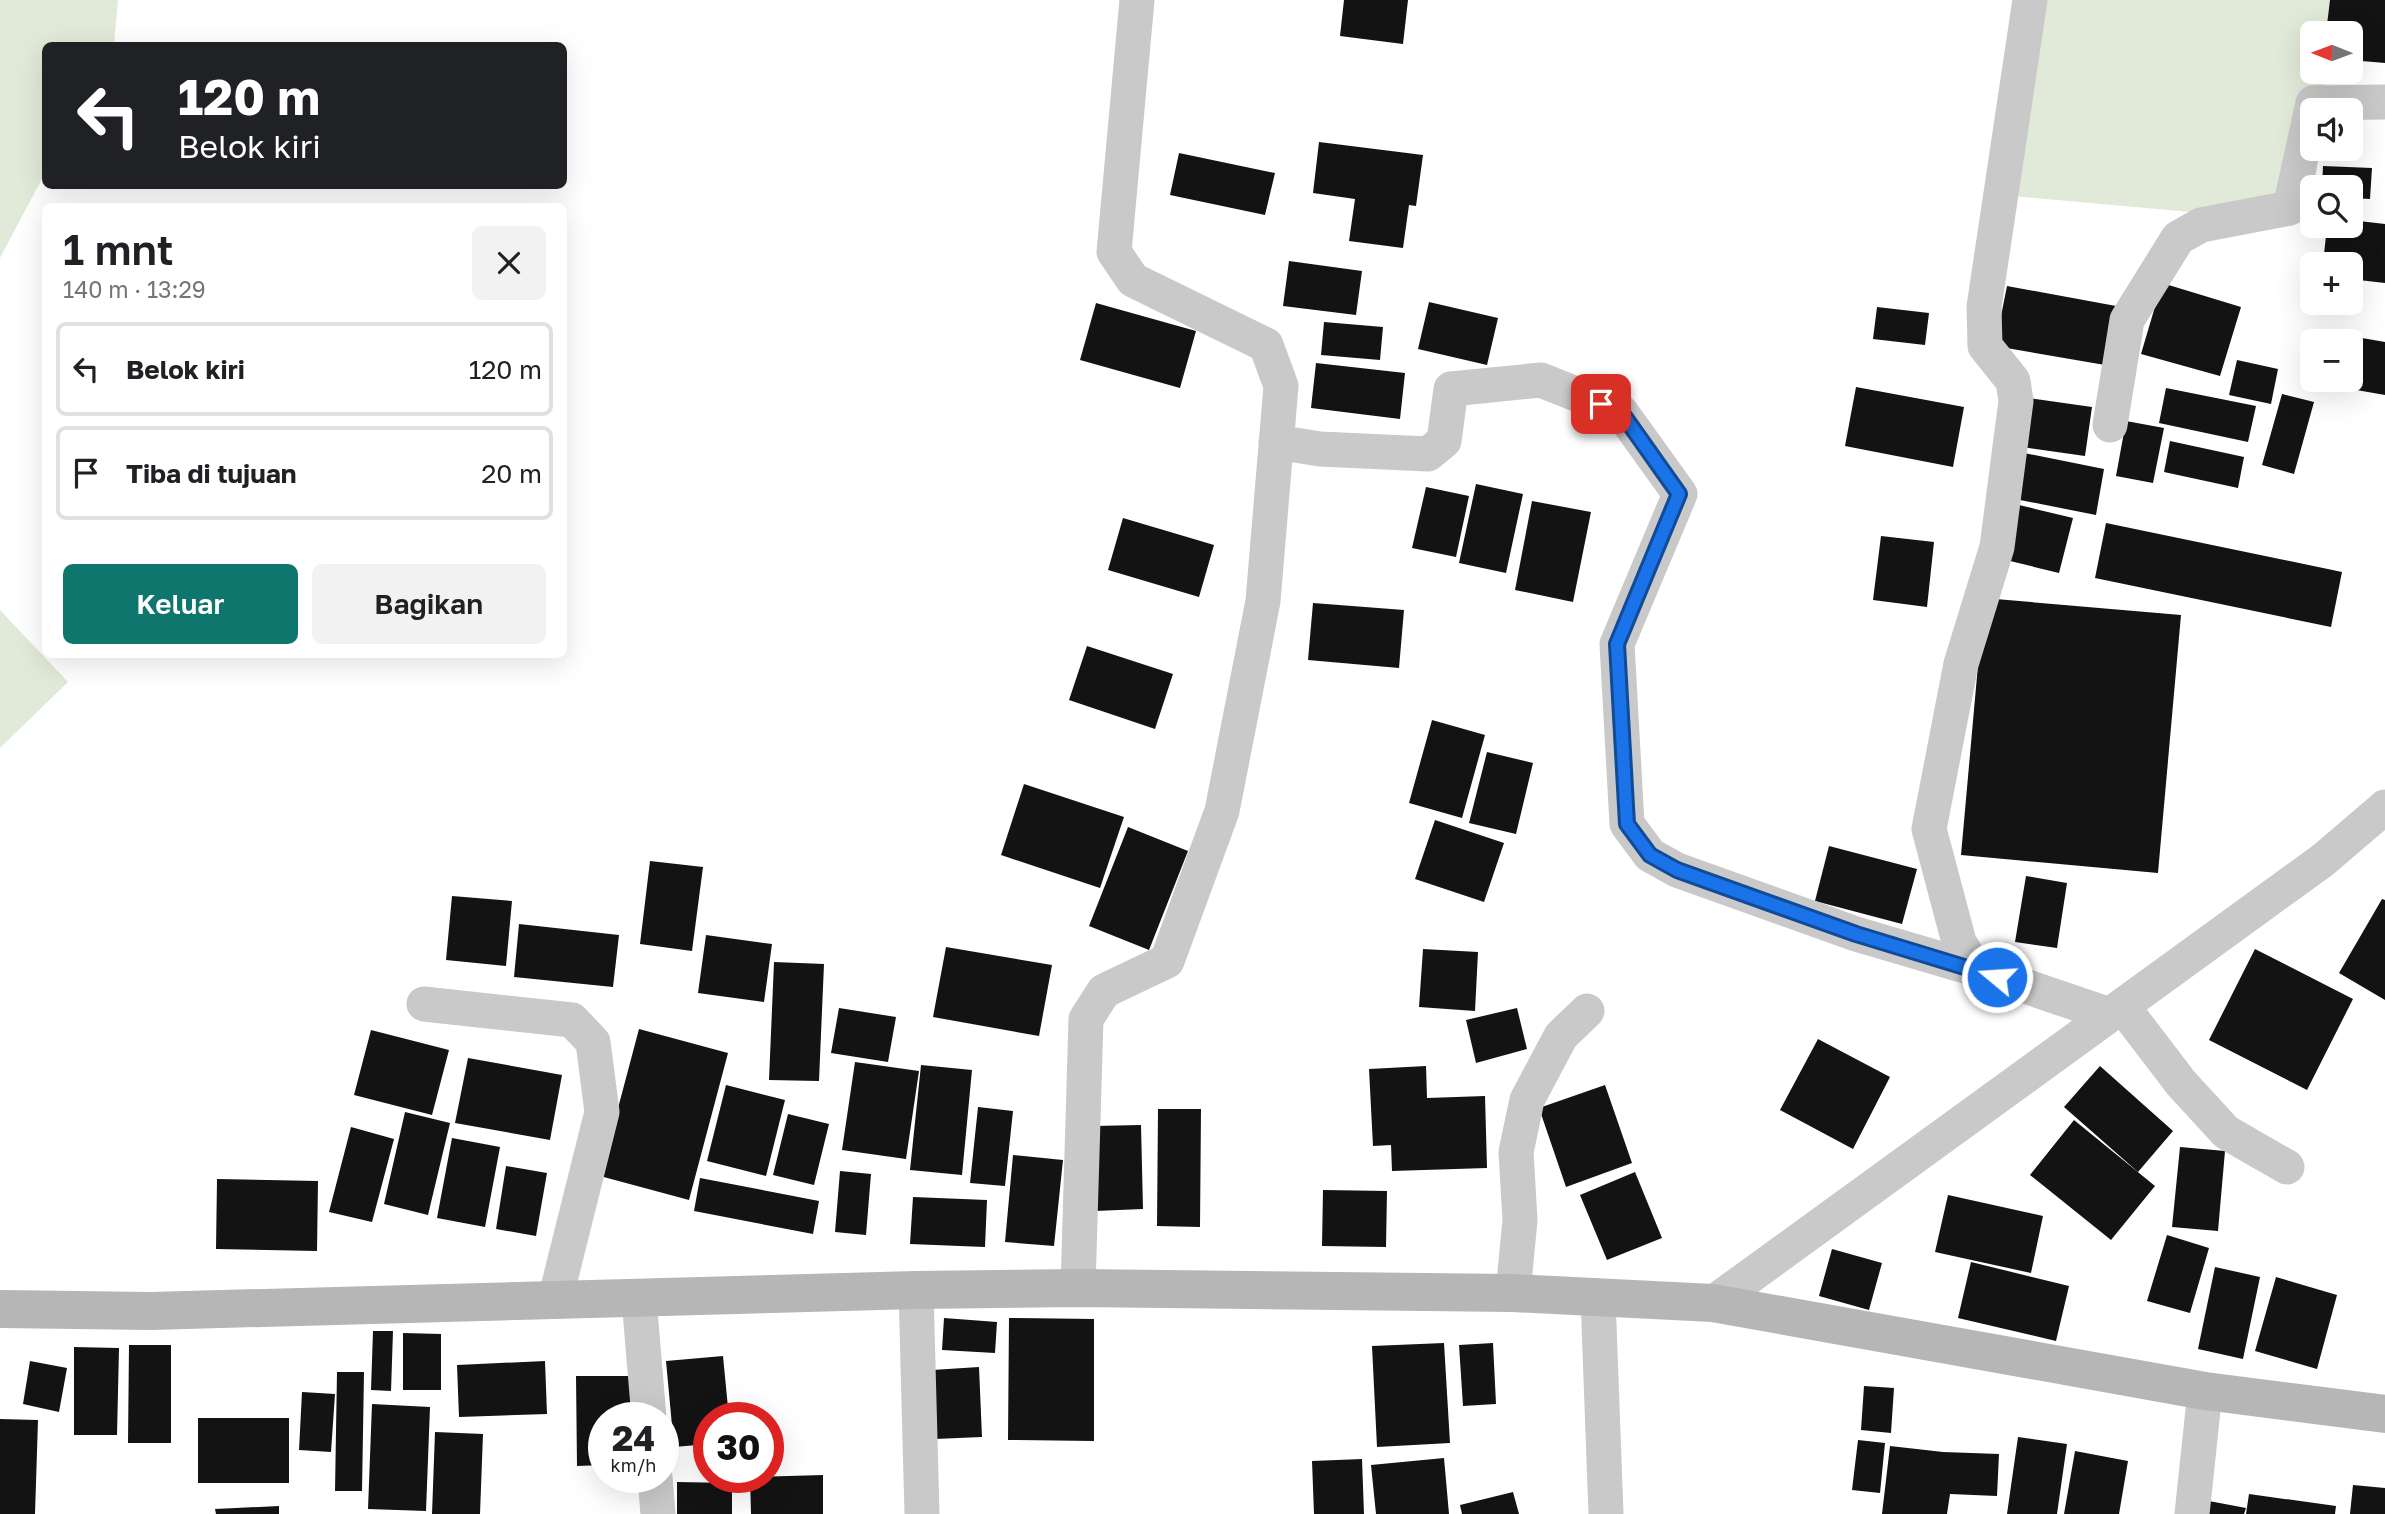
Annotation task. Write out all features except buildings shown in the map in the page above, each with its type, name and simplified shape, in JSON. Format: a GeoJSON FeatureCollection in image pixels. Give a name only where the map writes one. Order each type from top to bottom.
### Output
{"type":"FeatureCollection","features":[{"type":"Feature","properties":{"kind":"main road"},"geometry":{"type":"LineString","coordinates":[[0,1309],[151,1311],[1078,1288],[1513,1293],[1713,1303],[2205,1391],[2385,1414]]}},
{"type":"Feature","properties":{"kind":"street"},"geometry":{"type":"LineString","coordinates":[[1078,1288],[1086,1019],[1104,991],[1167,961],[1222,811],[1263,601],[1281,386],[1266,345],[1133,280],[1114,252],[1137,0]]}},
{"type":"Feature","properties":{"kind":"street"},"geometry":{"type":"LineString","coordinates":[[1975,969],[1959,942],[1929,829],[1961,664],[1997,547],[2016,401],[2014,381],[1985,346],[1984,307],[2030,0]]}},
{"type":"Feature","properties":{"kind":"street"},"geometry":{"type":"LineString","coordinates":[[2110,425],[2127,320],[2178,237],[2201,225],[2290,208],[2313,103],[2385,102]]}},
{"type":"Feature","properties":{"kind":"street"},"geometry":{"type":"LineString","coordinates":[[1276,442],[1320,449],[1428,454],[1444,441],[1451,389],[1541,380],[1621,412],[1679,494],[1617,644],[1627,824],[1650,855],[1677,870],[1856,934],[2117,1011],[2226,1132],[2287,1167]]}},
{"type":"Feature","properties":{"kind":"street"},"geometry":{"type":"LineString","coordinates":[[1713,1303],[2323,860],[2385,807]]}},
{"type":"Feature","properties":{"kind":"street"},"geometry":{"type":"LineString","coordinates":[[424,1004],[572,1020],[593,1042],[602,1112],[555,1300]]}},
{"type":"Feature","properties":{"kind":"street"},"geometry":{"type":"LineString","coordinates":[[1513,1293],[1520,1220],[1516,1152],[1527,1100],[1561,1036],[1587,1011]]}},
{"type":"Feature","properties":{"kind":"street"},"geometry":{"type":"LineString","coordinates":[[916,1290],[922,1514]]}},
{"type":"Feature","properties":{"kind":"street"},"geometry":{"type":"LineString","coordinates":[[1598,1297],[1606,1514]]}},
{"type":"Feature","properties":{"kind":"street"},"geometry":{"type":"LineString","coordinates":[[639,1298],[648,1402]]}},
{"type":"Feature","properties":{"kind":"street"},"geometry":{"type":"LineString","coordinates":[[2192,1514],[2205,1391]]}},
{"type":"Feature","properties":{"kind":"street"},"geometry":{"type":"LineString","coordinates":[[656,1493],[658,1514]]}},
{"type":"Feature","properties":{"kind":"green space"},"geometry":{"type":"Polygon","coordinates":[[[0,0],[118,0],[114,42],[42,42],[42,179],[0,258],[0,0]]]}},
{"type":"Feature","properties":{"kind":"green space"},"geometry":{"type":"Polygon","coordinates":[[[2031,0],[2331,0],[2329,21],[2300,21],[2300,84],[2324,84],[2323,98],[2300,98],[2300,161],[2317,161],[2316,175],[2300,175],[2300,222],[2012,196],[2031,0]]]}},
{"type":"Feature","properties":{"kind":"green space"},"geometry":{"type":"Polygon","coordinates":[[[0,610],[42,654],[42,658],[45,658],[68,682],[0,748],[0,610]]]}},
{"type":"Feature","properties":{"kind":"route"},"geometry":{"type":"LineString","coordinates":[[1601,404],[1621,412],[1679,494],[1617,644],[1627,824],[1650,855],[1677,870],[1856,934],[1997,977]]}}]}
